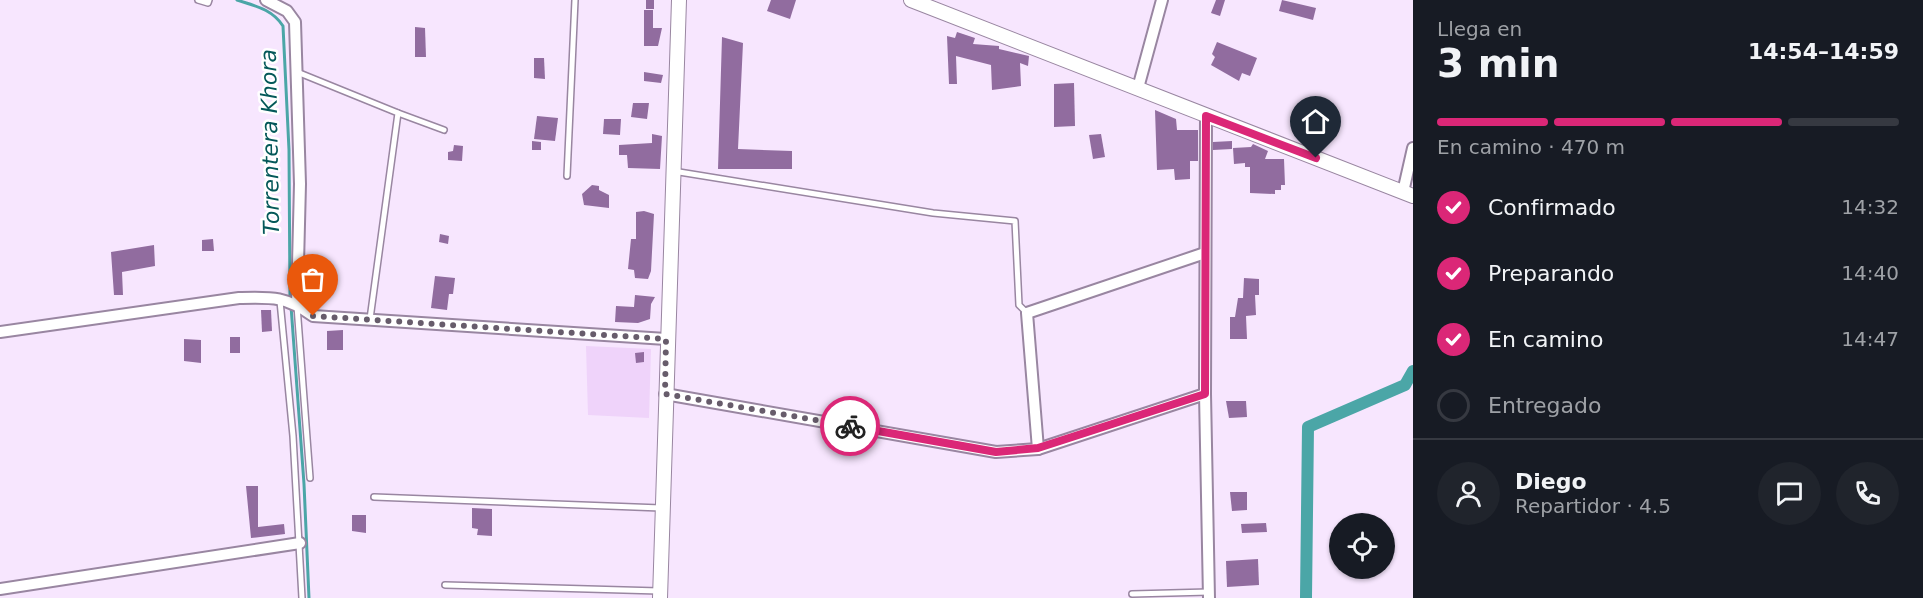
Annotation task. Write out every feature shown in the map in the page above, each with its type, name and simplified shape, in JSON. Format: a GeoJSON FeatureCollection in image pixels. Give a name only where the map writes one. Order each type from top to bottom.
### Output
{"type":"FeatureCollection","features":[{"type":"Feature","properties":{"kind":"street"},"geometry":{"type":"LineString","coordinates":[[266,0],[287,11],[295,22],[300,184],[297,304]]}},
{"type":"Feature","properties":{"kind":"street"},"geometry":{"type":"LineString","coordinates":[[660,595],[666,339],[679,0]]}},
{"type":"Feature","properties":{"kind":"street"},"geometry":{"type":"LineString","coordinates":[[911,0],[1408,194],[1413,148]]}},
{"type":"Feature","properties":{"kind":"street"},"geometry":{"type":"LineString","coordinates":[[1138,88],[1162,0]]}},
{"type":"Feature","properties":{"kind":"street"},"geometry":{"type":"LineString","coordinates":[[1206,116],[1205,394],[1209,595]]}},
{"type":"Feature","properties":{"kind":"street"},"geometry":{"type":"LineString","coordinates":[[1038,448],[1027,313],[1205,253]]}},
{"type":"Feature","properties":{"kind":"street"},"geometry":{"type":"LineString","coordinates":[[0,332],[239,298],[279,297],[297,304],[313,316],[666,339]]}},
{"type":"Feature","properties":{"kind":"street"},"geometry":{"type":"LineString","coordinates":[[665,394],[996,452],[1038,448],[1205,394]]}},
{"type":"Feature","properties":{"kind":"street"},"geometry":{"type":"LineString","coordinates":[[0,590],[300,543]]}},
{"type":"Feature","properties":{"kind":"lane"},"geometry":{"type":"LineString","coordinates":[[198,0],[209,2]]}},
{"type":"Feature","properties":{"kind":"lane"},"geometry":{"type":"LineString","coordinates":[[567,176],[575,0]]}},
{"type":"Feature","properties":{"kind":"lane"},"geometry":{"type":"LineString","coordinates":[[297,72],[444,129]]}},
{"type":"Feature","properties":{"kind":"lane"},"geometry":{"type":"LineString","coordinates":[[370,321],[398,113]]}},
{"type":"Feature","properties":{"kind":"lane"},"geometry":{"type":"LineString","coordinates":[[672,171],[933,213],[1015,221],[1019,305],[1027,313]]}},
{"type":"Feature","properties":{"kind":"lane"},"geometry":{"type":"LineString","coordinates":[[279,297],[293,436],[302,598]]}},
{"type":"Feature","properties":{"kind":"lane"},"geometry":{"type":"LineString","coordinates":[[297,304],[310,478]]}},
{"type":"Feature","properties":{"kind":"lane"},"geometry":{"type":"LineString","coordinates":[[374,497],[662,508]]}},
{"type":"Feature","properties":{"kind":"lane"},"geometry":{"type":"LineString","coordinates":[[445,585],[660,595]]}},
{"type":"Feature","properties":{"kind":"lane"},"geometry":{"type":"LineString","coordinates":[[1132,594],[1209,595]]}},
{"type":"Feature","properties":{"kind":"shaded area"},"geometry":{"type":"Polygon","coordinates":[[[586,346],[651,349],[649,418],[588,415],[586,346]]]}},
{"type":"Feature","properties":{"kind":"building"},"geometry":{"type":"Polygon","coordinates":[[[646,0],[654,0],[654,9],[646,9],[646,0]]]}},
{"type":"Feature","properties":{"kind":"building"},"geometry":{"type":"Polygon","coordinates":[[[771,0],[796,0],[790,19],[767,11],[771,0]]]}},
{"type":"Feature","properties":{"kind":"building"},"geometry":{"type":"Polygon","coordinates":[[[1216,0],[1225,0],[1220,16],[1211,13],[1216,0]]]}},
{"type":"Feature","properties":{"kind":"building"},"geometry":{"type":"Polygon","coordinates":[[[1282,0],[1316,8],[1313,20],[1279,11],[1282,0]]]}},
{"type":"Feature","properties":{"kind":"building"},"geometry":{"type":"Polygon","coordinates":[[[644,10],[653,10],[653,28],[662,28],[658,46],[644,46],[644,10]]]}},
{"type":"Feature","properties":{"kind":"building"},"geometry":{"type":"Polygon","coordinates":[[[415,27],[425,28],[426,57],[415,57],[415,27]]]}},
{"type":"Feature","properties":{"kind":"building"},"geometry":{"type":"Polygon","coordinates":[[[957,32],[975,38],[973,44],[999,46],[999,49],[1029,56],[1028,66],[1020,63],[1021,86],[992,90],[991,65],[956,56],[957,84],[949,84],[947,36],[955,38],[957,32]]]}},
{"type":"Feature","properties":{"kind":"building"},"geometry":{"type":"Polygon","coordinates":[[[722,37],[743,43],[738,149],[792,151],[792,169],[718,169],[722,37]]]}},
{"type":"Feature","properties":{"kind":"building"},"geometry":{"type":"Polygon","coordinates":[[[1217,42],[1257,58],[1250,76],[1242,73],[1239,81],[1211,65],[1215,57],[1212,54],[1217,42]]]}},
{"type":"Feature","properties":{"kind":"building"},"geometry":{"type":"Polygon","coordinates":[[[534,58],[544,58],[545,79],[534,78],[534,58]]]}},
{"type":"Feature","properties":{"kind":"building"},"geometry":{"type":"Polygon","coordinates":[[[644,72],[663,75],[661,83],[644,81],[644,72]]]}},
{"type":"Feature","properties":{"kind":"building"},"geometry":{"type":"Polygon","coordinates":[[[1074,83],[1075,126],[1054,127],[1054,84],[1074,83]]]}},
{"type":"Feature","properties":{"kind":"building"},"geometry":{"type":"Polygon","coordinates":[[[633,103],[649,103],[647,119],[631,117],[633,103]]]}},
{"type":"Feature","properties":{"kind":"building"},"geometry":{"type":"Polygon","coordinates":[[[1155,110],[1176,119],[1177,130],[1198,130],[1198,161],[1190,161],[1190,179],[1175,180],[1174,169],[1157,170],[1155,110]]]}},
{"type":"Feature","properties":{"kind":"building"},"geometry":{"type":"Polygon","coordinates":[[[537,116],[558,118],[555,141],[534,139],[537,116]]]}},
{"type":"Feature","properties":{"kind":"building"},"geometry":{"type":"Polygon","coordinates":[[[604,119],[621,119],[620,135],[603,134],[604,119]]]}},
{"type":"Feature","properties":{"kind":"building"},"geometry":{"type":"Polygon","coordinates":[[[652,134],[662,136],[660,169],[628,168],[627,155],[619,155],[619,145],[652,143],[652,134]]]}},
{"type":"Feature","properties":{"kind":"building"},"geometry":{"type":"Polygon","coordinates":[[[1101,134],[1105,157],[1093,159],[1089,135],[1101,134]]]}},
{"type":"Feature","properties":{"kind":"building"},"geometry":{"type":"Polygon","coordinates":[[[532,141],[541,142],[541,150],[532,150],[532,141]]]}},
{"type":"Feature","properties":{"kind":"building"},"geometry":{"type":"Polygon","coordinates":[[[1232,141],[1232,149],[1213,150],[1213,142],[1232,141]]]}},
{"type":"Feature","properties":{"kind":"building"},"geometry":{"type":"Polygon","coordinates":[[[1253,144],[1268,151],[1265,159],[1284,159],[1285,185],[1281,185],[1281,190],[1275,190],[1275,194],[1250,193],[1250,167],[1245,167],[1245,163],[1234,164],[1233,148],[1251,147],[1253,144]]]}},
{"type":"Feature","properties":{"kind":"building"},"geometry":{"type":"Polygon","coordinates":[[[454,145],[463,146],[462,161],[448,160],[448,152],[453,151],[454,145]]]}},
{"type":"Feature","properties":{"kind":"building"},"geometry":{"type":"Polygon","coordinates":[[[592,185],[599,186],[599,190],[609,195],[609,208],[584,205],[582,194],[592,185]]]}},
{"type":"Feature","properties":{"kind":"building"},"geometry":{"type":"Polygon","coordinates":[[[644,211],[654,214],[651,271],[648,279],[635,278],[634,270],[628,269],[631,239],[636,239],[636,212],[644,211]]]}},
{"type":"Feature","properties":{"kind":"building"},"geometry":{"type":"Polygon","coordinates":[[[440,234],[449,236],[448,244],[439,242],[440,234]]]}},
{"type":"Feature","properties":{"kind":"building"},"geometry":{"type":"Polygon","coordinates":[[[213,239],[214,251],[202,251],[202,240],[213,239]]]}},
{"type":"Feature","properties":{"kind":"building"},"geometry":{"type":"Polygon","coordinates":[[[154,245],[155,266],[122,272],[123,295],[114,295],[111,252],[154,245]]]}},
{"type":"Feature","properties":{"kind":"building"},"geometry":{"type":"Polygon","coordinates":[[[435,276],[455,278],[453,294],[449,294],[447,310],[431,308],[435,276]]]}},
{"type":"Feature","properties":{"kind":"building"},"geometry":{"type":"Polygon","coordinates":[[[1244,278],[1259,279],[1259,295],[1255,295],[1256,315],[1246,316],[1247,339],[1230,339],[1230,317],[1235,317],[1238,298],[1243,298],[1244,278]]]}},
{"type":"Feature","properties":{"kind":"building"},"geometry":{"type":"Polygon","coordinates":[[[635,295],[655,297],[651,304],[650,319],[638,323],[615,322],[616,306],[634,307],[635,295]]]}},
{"type":"Feature","properties":{"kind":"building"},"geometry":{"type":"Polygon","coordinates":[[[261,310],[271,310],[272,331],[262,332],[261,310]]]}},
{"type":"Feature","properties":{"kind":"building"},"geometry":{"type":"Polygon","coordinates":[[[343,330],[343,350],[327,350],[327,331],[343,330]]]}},
{"type":"Feature","properties":{"kind":"building"},"geometry":{"type":"Polygon","coordinates":[[[230,337],[240,337],[240,353],[230,353],[230,337]]]}},
{"type":"Feature","properties":{"kind":"building"},"geometry":{"type":"Polygon","coordinates":[[[184,339],[201,340],[201,363],[184,361],[184,339]]]}},
{"type":"Feature","properties":{"kind":"building"},"geometry":{"type":"Polygon","coordinates":[[[644,352],[644,362],[636,363],[635,353],[644,352]]]}},
{"type":"Feature","properties":{"kind":"building"},"geometry":{"type":"Polygon","coordinates":[[[1226,401],[1246,401],[1247,417],[1229,418],[1226,401]]]}},
{"type":"Feature","properties":{"kind":"building"},"geometry":{"type":"Polygon","coordinates":[[[246,486],[258,486],[258,527],[284,524],[285,534],[251,538],[246,486]]]}},
{"type":"Feature","properties":{"kind":"building"},"geometry":{"type":"Polygon","coordinates":[[[1230,492],[1247,492],[1247,510],[1232,511],[1230,492]]]}},
{"type":"Feature","properties":{"kind":"building"},"geometry":{"type":"Polygon","coordinates":[[[472,508],[492,509],[492,536],[477,535],[478,529],[472,528],[472,508]]]}},
{"type":"Feature","properties":{"kind":"building"},"geometry":{"type":"Polygon","coordinates":[[[352,515],[366,515],[366,533],[352,531],[352,515]]]}},
{"type":"Feature","properties":{"kind":"building"},"geometry":{"type":"Polygon","coordinates":[[[1266,523],[1267,532],[1242,533],[1241,524],[1266,523]]]}},
{"type":"Feature","properties":{"kind":"building"},"geometry":{"type":"Polygon","coordinates":[[[1258,559],[1259,585],[1227,587],[1226,561],[1258,559]]]}},
{"type":"Feature","properties":{"kind":"waterway","name":"Torrentera Khora"},"geometry":{"type":"LineString","coordinates":[[237,0],[268,12],[283,26],[289,150],[290,299]]}},
{"type":"Feature","properties":{"kind":"waterway","name":"Torrentera Khora"},"geometry":{"type":"LineString","coordinates":[[291,306],[304,484],[309,598]]}},
{"type":"Feature","properties":{"kind":"waterway"},"geometry":{"type":"LineString","coordinates":[[1306,598],[1308,427],[1405,385],[1413,371]]}},
{"type":"Feature","properties":{"kind":"way so far"},"geometry":{"type":"LineString","coordinates":[[313,316],[666,339],[665,394],[850,426]]}},
{"type":"Feature","properties":{"kind":"route"},"geometry":{"type":"LineString","coordinates":[[850,426],[996,452],[1038,448],[1205,394],[1206,116],[1316,158]]}}]}
